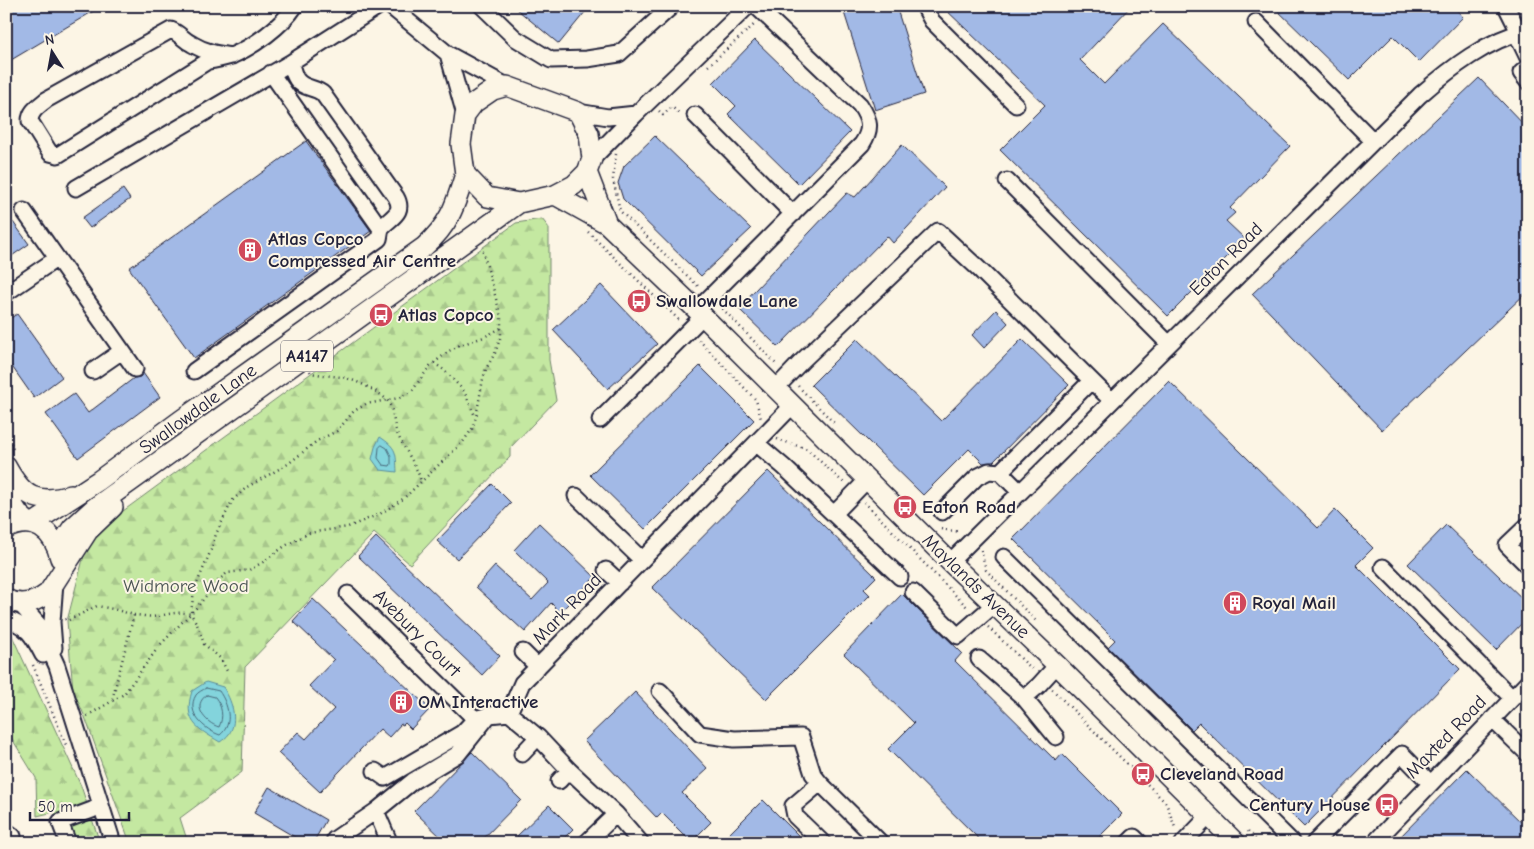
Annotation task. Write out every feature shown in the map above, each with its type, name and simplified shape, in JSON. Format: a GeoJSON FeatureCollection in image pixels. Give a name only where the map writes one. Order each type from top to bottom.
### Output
{"type":"FeatureCollection","features":[{"type":"Feature","properties":{"kind":"main road"},"geometry":{"type":"LineString","coordinates":[[507,86],[578,112],[589,134],[589,165],[574,185],[555,195],[519,203],[487,197],[465,174],[461,144],[464,115],[474,103],[493,90],[507,86]]}},
{"type":"Feature","properties":{"kind":"main road","name":"Maylands Avenue"},"geometry":{"type":"LineString","coordinates":[[589,165],[614,218],[700,313],[1236,843]]}},
{"type":"Feature","properties":{"kind":"main road","name":"Swallowdale Lane"},"geometry":{"type":"LineString","coordinates":[[6,529],[20,523],[30,524],[98,481],[424,247],[439,234],[454,209],[465,174]]}},
{"type":"Feature","properties":{"kind":"main road","name":"Maylands Avenue"},"geometry":{"type":"LineString","coordinates":[[555,195],[614,218]]}},
{"type":"Feature","properties":{"kind":"main road","name":"Swallowdale Lane"},"geometry":{"type":"LineString","coordinates":[[58,549],[72,528],[88,513],[519,203]]}},
{"type":"Feature","properties":{"kind":"main road","name":"Swallowdale Lane"},"geometry":{"type":"LineString","coordinates":[[11,607],[33,602],[48,593],[88,531],[189,441]]}},
{"type":"Feature","properties":{"kind":"main road","name":"Swallowdale Lane"},"geometry":{"type":"LineString","coordinates":[[6,466],[19,487],[30,495],[40,498],[51,499],[73,495],[98,481]]}},
{"type":"Feature","properties":{"kind":"main road"},"geometry":{"type":"LineString","coordinates":[[6,494],[19,514],[30,524],[39,526],[46,531],[53,539],[61,561],[58,577]]}},
{"type":"Feature","properties":{"kind":"street"},"geometry":{"type":"LineString","coordinates":[[76,188],[272,73],[379,6]]}},
{"type":"Feature","properties":{"kind":"street"},"geometry":{"type":"LineString","coordinates":[[390,6],[448,54],[507,86]]}},
{"type":"Feature","properties":{"kind":"street"},"geometry":{"type":"LineString","coordinates":[[482,6],[515,38],[551,60],[587,60],[619,54],[672,6]]}},
{"type":"Feature","properties":{"kind":"street"},"geometry":{"type":"LineString","coordinates":[[589,165],[636,114],[748,6]]}},
{"type":"Feature","properties":{"kind":"street"},"geometry":{"type":"LineString","coordinates":[[924,6],[932,21],[1016,105]]}},
{"type":"Feature","properties":{"kind":"street"},"geometry":{"type":"LineString","coordinates":[[1506,6],[1521,32],[1528,58]]}},
{"type":"Feature","properties":{"kind":"street"},"geometry":{"type":"LineString","coordinates":[[232,56],[210,53],[190,43],[180,33],[172,30],[46,100],[32,111],[30,121],[50,153],[58,155],[208,61],[232,56],[274,31],[290,9]]}},
{"type":"Feature","properties":{"kind":"street"},"geometry":{"type":"LineString","coordinates":[[600,420],[689,330],[700,313],[862,144],[868,135],[869,124],[866,114],[860,105],[761,11]]}},
{"type":"Feature","properties":{"kind":"street"},"geometry":{"type":"LineString","coordinates":[[1256,22],[1373,141]]}},
{"type":"Feature","properties":{"kind":"street","name":"Eaton Road"},"geometry":{"type":"LineString","coordinates":[[950,562],[1420,95],[1450,69],[1488,46],[1521,32]]}},
{"type":"Feature","properties":{"kind":"street"},"geometry":{"type":"LineString","coordinates":[[448,54],[464,115]]}},
{"type":"Feature","properties":{"kind":"street"},"geometry":{"type":"LineString","coordinates":[[194,371],[379,239],[381,229],[395,217],[398,211],[398,202],[323,94],[298,82],[290,62]]}},
{"type":"Feature","properties":{"kind":"street"},"geometry":{"type":"LineString","coordinates":[[1528,67],[1521,73],[1528,82]]}},
{"type":"Feature","properties":{"kind":"street"},"geometry":{"type":"LineString","coordinates":[[272,73],[381,229]]}},
{"type":"Feature","properties":{"kind":"street"},"geometry":{"type":"LineString","coordinates":[[578,112],[608,117],[636,114]]}},
{"type":"Feature","properties":{"kind":"street"},"geometry":{"type":"LineString","coordinates":[[695,116],[793,214]]}},
{"type":"Feature","properties":{"kind":"street"},"geometry":{"type":"LineString","coordinates":[[1007,181],[1169,344]]}},
{"type":"Feature","properties":{"kind":"street"},"geometry":{"type":"LineString","coordinates":[[24,212],[135,369]]}},
{"type":"Feature","properties":{"kind":"street"},"geometry":{"type":"LineString","coordinates":[[775,389],[815,348],[938,231],[1112,401]]}},
{"type":"Feature","properties":{"kind":"street"},"geometry":{"type":"LineString","coordinates":[[6,293],[56,259]]}},
{"type":"Feature","properties":{"kind":"street"},"geometry":{"type":"LineString","coordinates":[[93,371],[122,351]]}},
{"type":"Feature","properties":{"kind":"street"},"geometry":{"type":"LineString","coordinates":[[1000,472],[1091,381]]}},
{"type":"Feature","properties":{"kind":"street","name":"Mark Road"},"geometry":{"type":"LineString","coordinates":[[509,713],[522,683],[792,406]]}},
{"type":"Feature","properties":{"kind":"street"},"geometry":{"type":"LineString","coordinates":[[757,444],[900,577]]}},
{"type":"Feature","properties":{"kind":"street"},"geometry":{"type":"LineString","coordinates":[[942,512],[977,477],[989,471],[1000,472],[1020,492]]}},
{"type":"Feature","properties":{"kind":"street"},"geometry":{"type":"LineString","coordinates":[[834,514],[868,479]]}},
{"type":"Feature","properties":{"kind":"street"},"geometry":{"type":"LineString","coordinates":[[576,496],[642,560]]}},
{"type":"Feature","properties":{"kind":"street"},"geometry":{"type":"LineString","coordinates":[[1528,526],[1507,546],[1528,566]]}},
{"type":"Feature","properties":{"kind":"street"},"geometry":{"type":"LineString","coordinates":[[1004,557],[1293,843]]}},
{"type":"Feature","properties":{"kind":"street"},"geometry":{"type":"LineString","coordinates":[[1383,567],[1512,698]]}},
{"type":"Feature","properties":{"kind":"street"},"geometry":{"type":"LineString","coordinates":[[606,570],[620,583]]}},
{"type":"Feature","properties":{"kind":"street"},"geometry":{"type":"LineString","coordinates":[[57,666],[52,622],[58,577]]}},
{"type":"Feature","properties":{"kind":"street"},"geometry":{"type":"LineString","coordinates":[[913,592],[958,636],[995,604]]}},
{"type":"Feature","properties":{"kind":"street","name":"Avebury Court"},"geometry":{"type":"LineString","coordinates":[[348,594],[482,717]]}},
{"type":"Feature","properties":{"kind":"street"},"geometry":{"type":"LineString","coordinates":[[11,607],[38,624],[57,666],[113,843]]}},
{"type":"Feature","properties":{"kind":"street"},"geometry":{"type":"LineString","coordinates":[[11,607],[32,636],[72,715]]}},
{"type":"Feature","properties":{"kind":"street"},"geometry":{"type":"LineString","coordinates":[[523,652],[538,666]]}},
{"type":"Feature","properties":{"kind":"street"},"geometry":{"type":"LineString","coordinates":[[979,659],[1024,698],[1056,737]]}},
{"type":"Feature","properties":{"kind":"street"},"geometry":{"type":"LineString","coordinates":[[1024,698],[1057,665]]}},
{"type":"Feature","properties":{"kind":"street","name":"Maxted Road"},"geometry":{"type":"LineString","coordinates":[[1374,843],[1528,682]]}},
{"type":"Feature","properties":{"kind":"street"},"geometry":{"type":"LineString","coordinates":[[660,691],[700,734],[734,739],[801,737],[813,774],[881,843]]}},
{"type":"Feature","properties":{"kind":"street"},"geometry":{"type":"LineString","coordinates":[[375,771],[385,778],[462,733],[482,717],[509,713],[538,737],[564,776],[616,814],[641,843]]}},
{"type":"Feature","properties":{"kind":"street"},"geometry":{"type":"LineString","coordinates":[[336,843],[335,839],[376,811],[413,781],[458,754],[482,717]]}},
{"type":"Feature","properties":{"kind":"street"},"geometry":{"type":"LineString","coordinates":[[1492,719],[1528,754]]}},
{"type":"Feature","properties":{"kind":"street"},"geometry":{"type":"LineString","coordinates":[[522,754],[538,737]]}},
{"type":"Feature","properties":{"kind":"street"},"geometry":{"type":"LineString","coordinates":[[1314,843],[1402,754],[1430,783]]}},
{"type":"Feature","properties":{"kind":"street"},"geometry":{"type":"LineString","coordinates":[[820,783],[793,806],[795,816],[823,843]]}},
{"type":"Feature","properties":{"kind":"street"},"geometry":{"type":"LineString","coordinates":[[68,843],[60,822],[92,810],[101,804]]}},
{"type":"Feature","properties":{"kind":"street"},"geometry":{"type":"LineString","coordinates":[[376,811],[386,832],[388,839],[386,843]]}},
{"type":"Feature","properties":{"kind":"street"},"geometry":{"type":"LineString","coordinates":[[586,843],[616,814]]}},
{"type":"Feature","properties":{"kind":"street"},"geometry":{"type":"LineString","coordinates":[[1183,843],[1208,817]]}},
{"type":"Feature","properties":{"kind":"street"},"geometry":{"type":"LineString","coordinates":[[1128,843],[1134,837],[1140,843]]}},
{"type":"Feature","properties":{"kind":"path"},"geometry":{"type":"LineString","coordinates":[[703,70],[761,11]]}},
{"type":"Feature","properties":{"kind":"path"},"geometry":{"type":"LineString","coordinates":[[663,106],[658,110],[663,115],[672,106],[677,111]]}},
{"type":"Feature","properties":{"kind":"path"},"geometry":{"type":"LineString","coordinates":[[614,218],[613,179],[617,149]]}},
{"type":"Feature","properties":{"kind":"path"},"geometry":{"type":"LineString","coordinates":[[582,227],[689,330],[756,400],[764,428]]}},
{"type":"Feature","properties":{"kind":"path"},"geometry":{"type":"LineString","coordinates":[[72,715],[112,701],[124,694],[160,645],[191,614],[217,582],[227,573],[249,570],[285,546],[309,533],[348,528],[380,514],[403,499],[462,442],[472,429],[486,369],[496,354],[501,336],[501,317],[480,245]]}},
{"type":"Feature","properties":{"kind":"path"},"geometry":{"type":"LineString","coordinates":[[228,673],[221,659],[204,644],[197,624],[191,614],[194,591],[216,534],[232,501],[247,487],[288,464],[317,441],[337,431],[354,411],[366,404],[400,398],[412,391],[434,363],[460,345],[484,337],[501,328]]}},
{"type":"Feature","properties":{"kind":"path"},"geometry":{"type":"LineString","coordinates":[[302,359],[311,373],[343,377],[362,384],[388,400],[392,408],[397,432],[418,471],[421,481]]}},
{"type":"Feature","properties":{"kind":"path"},"geometry":{"type":"LineString","coordinates":[[434,363],[444,370],[464,391],[476,417]]}},
{"type":"Feature","properties":{"kind":"path"},"geometry":{"type":"LineString","coordinates":[[60,614],[68,621],[97,606],[134,615],[157,617],[170,613],[191,614]]}},
{"type":"Feature","properties":{"kind":"path"},"geometry":{"type":"LineString","coordinates":[[112,701],[134,615]]}},
{"type":"Feature","properties":{"kind":"path"},"geometry":{"type":"LineString","coordinates":[[31,659],[68,749]]}},
{"type":"Feature","properties":{"kind":"green space","name":"Widmore Wood"},"geometry":{"type":"Polygon","coordinates":[[[542,219],[549,228],[549,360],[556,400],[510,448],[510,457],[410,564],[374,533],[245,667],[242,772],[180,818],[188,843],[130,843],[85,717],[73,690],[67,621],[89,536],[516,223],[542,219]]]}},
{"type":"Feature","properties":{"kind":"green space"},"geometry":{"type":"Polygon","coordinates":[[[8,627],[81,786],[100,843],[65,843],[54,812],[37,816],[36,778],[6,729],[6,628],[8,627]]]}},
{"type":"Feature","properties":{"kind":"water"},"geometry":{"type":"Polygon","coordinates":[[[380,437],[393,448],[397,472],[380,470],[372,459],[380,437]]]}},
{"type":"Feature","properties":{"kind":"water"},"geometry":{"type":"Polygon","coordinates":[[[206,682],[223,687],[229,697],[233,710],[232,728],[228,735],[220,742],[198,728],[189,710],[192,691],[206,682]]]}},
{"type":"Feature","properties":{"kind":"building"},"geometry":{"type":"Polygon","coordinates":[[[6,6],[102,6],[6,63],[6,6]]]}},
{"type":"Feature","properties":{"kind":"building"},"geometry":{"type":"Polygon","coordinates":[[[513,6],[590,6],[559,44],[513,6]]]}},
{"type":"Feature","properties":{"kind":"building"},"geometry":{"type":"Polygon","coordinates":[[[842,6],[896,6],[924,94],[875,110],[842,6]]]}},
{"type":"Feature","properties":{"kind":"building"},"geometry":{"type":"Polygon","coordinates":[[[942,6],[1131,6],[1080,60],[1104,84],[1163,24],[1290,146],[1230,208],[1235,213],[1226,221],[1245,239],[1168,316],[1000,150],[1045,105],[942,6]]]}},
{"type":"Feature","properties":{"kind":"building"},"geometry":{"type":"Polygon","coordinates":[[[1273,6],[1453,6],[1463,17],[1419,62],[1393,36],[1349,80],[1273,6]]]}},
{"type":"Feature","properties":{"kind":"building"},"geometry":{"type":"Polygon","coordinates":[[[755,40],[850,132],[799,184],[728,114],[736,106],[713,83],[755,40]]]}},
{"type":"Feature","properties":{"kind":"building"},"geometry":{"type":"Polygon","coordinates":[[[1479,78],[1528,129],[1528,291],[1382,430],[1252,294],[1479,78]]]}},
{"type":"Feature","properties":{"kind":"building"},"geometry":{"type":"Polygon","coordinates":[[[655,136],[751,229],[701,276],[623,199],[618,183],[624,166],[655,136]]]}},
{"type":"Feature","properties":{"kind":"building","name":"Atlas Copco Compressed Air Centre"},"geometry":{"type":"Polygon","coordinates":[[[306,141],[371,231],[194,358],[129,268],[306,141]]]}},
{"type":"Feature","properties":{"kind":"building"},"geometry":{"type":"Polygon","coordinates":[[[902,145],[945,187],[893,243],[887,236],[778,347],[738,308],[847,193],[855,197],[902,145]]]}},
{"type":"Feature","properties":{"kind":"building"},"geometry":{"type":"Polygon","coordinates":[[[123,189],[130,199],[90,228],[82,218],[123,189]]]}},
{"type":"Feature","properties":{"kind":"building"},"geometry":{"type":"Polygon","coordinates":[[[13,222],[29,244],[6,260],[6,227],[13,222]]]}},
{"type":"Feature","properties":{"kind":"building"},"geometry":{"type":"Polygon","coordinates":[[[601,285],[657,344],[608,389],[553,330],[601,285]]]}},
{"type":"Feature","properties":{"kind":"building"},"geometry":{"type":"Polygon","coordinates":[[[996,310],[1008,323],[984,348],[972,335],[996,310]]]}},
{"type":"Feature","properties":{"kind":"building"},"geometry":{"type":"Polygon","coordinates":[[[17,314],[62,377],[34,398],[6,358],[6,321],[17,314]]]}},
{"type":"Feature","properties":{"kind":"building"},"geometry":{"type":"Polygon","coordinates":[[[857,339],[941,421],[1022,339],[1069,385],[993,462],[983,463],[969,449],[923,495],[811,385],[857,339]]]}},
{"type":"Feature","properties":{"kind":"building"},"geometry":{"type":"Polygon","coordinates":[[[700,366],[754,420],[645,529],[590,475],[700,366]]]}},
{"type":"Feature","properties":{"kind":"building"},"geometry":{"type":"Polygon","coordinates":[[[143,373],[160,397],[78,458],[46,414],[74,394],[88,413],[143,373]]]}},
{"type":"Feature","properties":{"kind":"building","name":"Royal Mail"},"geometry":{"type":"Polygon","coordinates":[[[1169,381],[1318,528],[1335,510],[1373,548],[1356,565],[1460,669],[1304,827],[1199,723],[1192,730],[1108,647],[1115,640],[1013,539],[1169,381]]]}},
{"type":"Feature","properties":{"kind":"building"},"geometry":{"type":"Polygon","coordinates":[[[768,471],[876,577],[864,589],[870,595],[766,699],[652,588],[768,471]]]}},
{"type":"Feature","properties":{"kind":"building"},"geometry":{"type":"Polygon","coordinates":[[[492,484],[511,503],[457,559],[437,541],[492,484]]]}},
{"type":"Feature","properties":{"kind":"building"},"geometry":{"type":"Polygon","coordinates":[[[539,523],[595,577],[560,612],[551,603],[525,632],[476,587],[495,566],[532,600],[548,583],[514,550],[539,523]]]}},
{"type":"Feature","properties":{"kind":"building"},"geometry":{"type":"Polygon","coordinates":[[[1446,525],[1528,604],[1528,617],[1496,650],[1408,564],[1446,525]]]}},
{"type":"Feature","properties":{"kind":"building"},"geometry":{"type":"Polygon","coordinates":[[[376,537],[500,656],[482,675],[358,556],[376,537]]]}},
{"type":"Feature","properties":{"kind":"building"},"geometry":{"type":"Polygon","coordinates":[[[902,594],[962,653],[955,661],[1056,761],[1062,754],[1122,814],[1093,843],[983,843],[888,749],[914,723],[844,654],[902,594]]]}},
{"type":"Feature","properties":{"kind":"building"},"geometry":{"type":"Polygon","coordinates":[[[313,599],[430,709],[411,729],[405,723],[401,724],[389,737],[380,729],[320,792],[278,753],[298,732],[306,739],[334,709],[309,686],[334,660],[293,621],[313,599]]]}},
{"type":"Feature","properties":{"kind":"building"},"geometry":{"type":"Polygon","coordinates":[[[635,692],[708,769],[682,793],[711,822],[691,842],[662,813],[657,818],[584,741],[635,692]]]}},
{"type":"Feature","properties":{"kind":"building"},"geometry":{"type":"Polygon","coordinates":[[[472,752],[521,800],[479,843],[447,843],[414,811],[472,752]]]}},
{"type":"Feature","properties":{"kind":"building"},"geometry":{"type":"Polygon","coordinates":[[[1467,769],[1528,829],[1528,843],[1394,843],[1467,769]]]}},
{"type":"Feature","properties":{"kind":"building"},"geometry":{"type":"Polygon","coordinates":[[[269,787],[326,820],[313,843],[305,843],[254,813],[269,787]]]}},
{"type":"Feature","properties":{"kind":"building"},"geometry":{"type":"Polygon","coordinates":[[[763,800],[806,843],[720,843],[763,800]]]}},
{"type":"Feature","properties":{"kind":"building"},"geometry":{"type":"Polygon","coordinates":[[[549,805],[573,829],[559,843],[525,843],[517,836],[549,805]]]}},
{"type":"Feature","properties":{"kind":"place","name":"Atlas Copco Compressed Air Centre"},"geometry":{"type":"Point","coordinates":[250,250]}},
{"type":"Feature","properties":{"kind":"place","name":"Swallowdale Lane"},"geometry":{"type":"Point","coordinates":[639,301]}},
{"type":"Feature","properties":{"kind":"place","name":"Atlas Copco"},"geometry":{"type":"Point","coordinates":[381,315]}},
{"type":"Feature","properties":{"kind":"place","name":"Eaton Road"},"geometry":{"type":"Point","coordinates":[905,507]}},
{"type":"Feature","properties":{"kind":"place","name":"Royal Mail"},"geometry":{"type":"Point","coordinates":[1235,603]}},
{"type":"Feature","properties":{"kind":"place","name":"OM Interactive"},"geometry":{"type":"Point","coordinates":[401,702]}},
{"type":"Feature","properties":{"kind":"place","name":"Cleveland Road"},"geometry":{"type":"Point","coordinates":[1143,774]}},
{"type":"Feature","properties":{"kind":"place","name":"Century House"},"geometry":{"type":"Point","coordinates":[1387,805]}}]}
